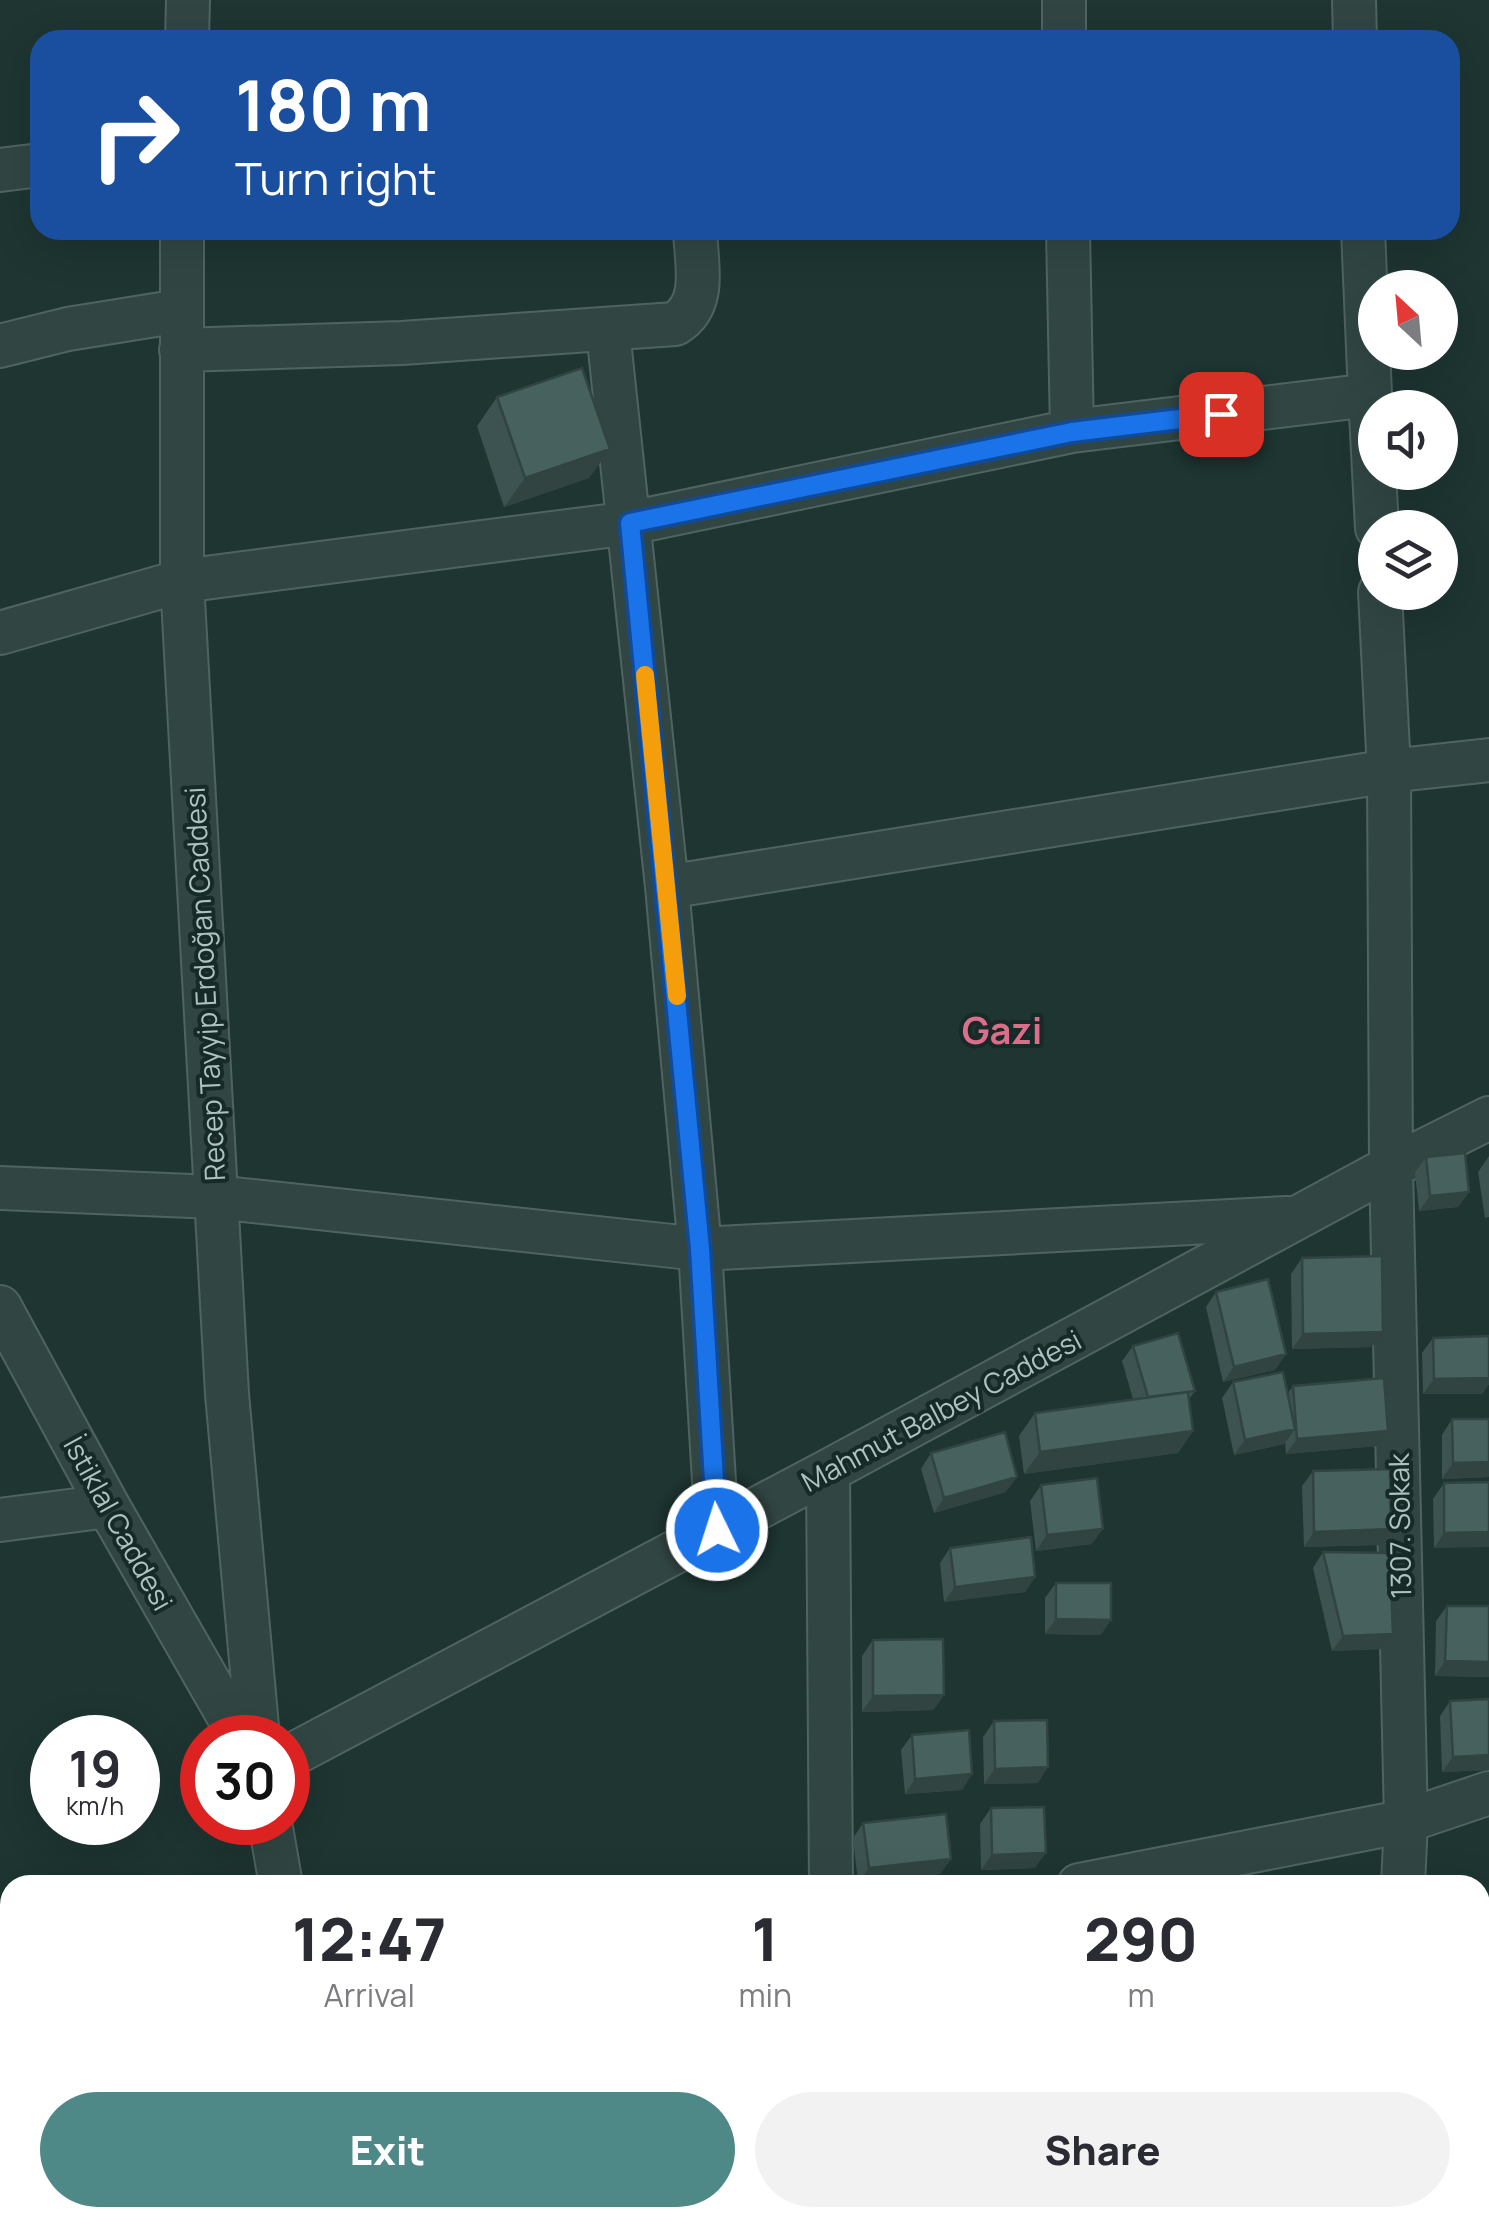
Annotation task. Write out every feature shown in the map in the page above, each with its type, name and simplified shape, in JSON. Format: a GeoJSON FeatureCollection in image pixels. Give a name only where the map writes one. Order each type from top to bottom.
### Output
{"type":"FeatureCollection","features":[{"type":"Feature","properties":{"kind":"street"},"geometry":{"type":"LineString","coordinates":[[187,30],[188,0]]}},
{"type":"Feature","properties":{"kind":"street"},"geometry":{"type":"LineString","coordinates":[[1064,0],[1064,30]]}},
{"type":"Feature","properties":{"kind":"street"},"geometry":{"type":"LineString","coordinates":[[1354,0],[1355,30]]}},
{"type":"Feature","properties":{"kind":"street"},"geometry":{"type":"LineString","coordinates":[[0,170],[30,166]]}},
{"type":"Feature","properties":{"kind":"street","name":"Recep Tayyip Erdoğan Caddesi"},"geometry":{"type":"LineString","coordinates":[[182,240],[182,581],[227,1394],[256,1715]]}},
{"type":"Feature","properties":{"kind":"street"},"geometry":{"type":"LineString","coordinates":[[0,346],[68,330],[181,330],[402,343],[676,324],[693,310],[697,299],[695,240]]}},
{"type":"Feature","properties":{"kind":"street"},"geometry":{"type":"LineString","coordinates":[[1068,240],[1072,432]]}},
{"type":"Feature","properties":{"kind":"street"},"geometry":{"type":"LineString","coordinates":[[1363,240],[1370,390]]}},
{"type":"Feature","properties":{"kind":"street"},"geometry":{"type":"LineString","coordinates":[[608,331],[667,887],[700,1249],[717,1530]]}},
{"type":"Feature","properties":{"kind":"street"},"geometry":{"type":"LineString","coordinates":[[0,633],[182,581],[630,523],[1072,432],[1358,397]]}},
{"type":"Feature","properties":{"kind":"street","name":"1307. Sokak"},"geometry":{"type":"LineString","coordinates":[[1381,610],[1390,772],[1391,1167],[1404,1875]]}},
{"type":"Feature","properties":{"kind":"street"},"geometry":{"type":"LineString","coordinates":[[667,887],[1390,772],[1489,760]]}},
{"type":"Feature","properties":{"kind":"street","name":"Mahmut Balbey Caddesi"},"geometry":{"type":"LineString","coordinates":[[310,1745],[1489,1118]]}},
{"type":"Feature","properties":{"kind":"street"},"geometry":{"type":"LineString","coordinates":[[0,1188],[216,1196],[700,1249],[1297,1218]]}},
{"type":"Feature","properties":{"kind":"street","name":"İstiklal Caddesi"},"geometry":{"type":"LineString","coordinates":[[1,1312],[229,1715]]}},
{"type":"Feature","properties":{"kind":"street"},"geometry":{"type":"LineString","coordinates":[[828,1472],[831,1875]]}},
{"type":"Feature","properties":{"kind":"street"},"geometry":{"type":"LineString","coordinates":[[0,1520],[108,1506]]}},
{"type":"Feature","properties":{"kind":"street"},"geometry":{"type":"LineString","coordinates":[[1131,1875],[1406,1821],[1489,1793]]}},
{"type":"Feature","properties":{"kind":"street"},"geometry":{"type":"LineString","coordinates":[[274,1845],[280,1875]]}},
{"type":"Feature","properties":{"kind":"building"},"geometry":{"type":"Polygon","coordinates":[[[582,368],[610,449],[525,478],[497,397],[582,368]]]}},
{"type":"Feature","properties":{"kind":"building"},"geometry":{"type":"Polygon","coordinates":[[[1465,1153],[1469,1192],[1430,1196],[1426,1157],[1465,1153]]]}},
{"type":"Feature","properties":{"kind":"building"},"geometry":{"type":"Polygon","coordinates":[[[1382,1256],[1383,1332],[1303,1334],[1302,1258],[1382,1256]]]}},
{"type":"Feature","properties":{"kind":"building"},"geometry":{"type":"Polygon","coordinates":[[[1268,1279],[1286,1354],[1234,1367],[1216,1292],[1268,1279]]]}},
{"type":"Feature","properties":{"kind":"building"},"geometry":{"type":"Polygon","coordinates":[[[1178,1333],[1195,1391],[1148,1397],[1133,1346],[1178,1333]]]}},
{"type":"Feature","properties":{"kind":"building"},"geometry":{"type":"Polygon","coordinates":[[[1489,1336],[1489,1378],[1434,1379],[1433,1338],[1489,1336]]]}},
{"type":"Feature","properties":{"kind":"building"},"geometry":{"type":"Polygon","coordinates":[[[1283,1372],[1295,1429],[1245,1440],[1233,1382],[1283,1372]]]}},
{"type":"Feature","properties":{"kind":"building"},"geometry":{"type":"Polygon","coordinates":[[[1384,1378],[1388,1431],[1297,1439],[1293,1386],[1384,1378]]]}},
{"type":"Feature","properties":{"kind":"building"},"geometry":{"type":"Polygon","coordinates":[[[1188,1392],[1193,1431],[1040,1452],[1035,1413],[1188,1392]]]}},
{"type":"Feature","properties":{"kind":"building"},"geometry":{"type":"Polygon","coordinates":[[[1452,1419],[1489,1419],[1489,1462],[1453,1463],[1452,1419]]]}},
{"type":"Feature","properties":{"kind":"building"},"geometry":{"type":"Polygon","coordinates":[[[1005,1432],[1017,1477],[944,1498],[931,1453],[1005,1432]]]}},
{"type":"Feature","properties":{"kind":"building"},"geometry":{"type":"Polygon","coordinates":[[[1390,1469],[1391,1529],[1314,1532],[1313,1471],[1390,1469]]]}},
{"type":"Feature","properties":{"kind":"building"},"geometry":{"type":"Polygon","coordinates":[[[1097,1478],[1103,1529],[1047,1535],[1041,1485],[1097,1478]]]}},
{"type":"Feature","properties":{"kind":"building"},"geometry":{"type":"Polygon","coordinates":[[[1489,1482],[1489,1532],[1444,1533],[1444,1483],[1489,1482]]]}},
{"type":"Feature","properties":{"kind":"building"},"geometry":{"type":"Polygon","coordinates":[[[1031,1537],[1035,1577],[955,1587],[950,1548],[1031,1537]]]}},
{"type":"Feature","properties":{"kind":"building"},"geometry":{"type":"Polygon","coordinates":[[[1323,1552],[1390,1553],[1393,1634],[1343,1636],[1323,1552]]]}},
{"type":"Feature","properties":{"kind":"building"},"geometry":{"type":"Polygon","coordinates":[[[1056,1583],[1111,1583],[1111,1620],[1056,1619],[1056,1583]]]}},
{"type":"Feature","properties":{"kind":"building"},"geometry":{"type":"Polygon","coordinates":[[[1447,1606],[1489,1606],[1489,1662],[1445,1661],[1447,1606]]]}},
{"type":"Feature","properties":{"kind":"building"},"geometry":{"type":"Polygon","coordinates":[[[943,1639],[944,1695],[873,1696],[873,1640],[943,1639]]]}},
{"type":"Feature","properties":{"kind":"building"},"geometry":{"type":"Polygon","coordinates":[[[1489,1699],[1489,1755],[1453,1757],[1450,1701],[1489,1699]]]}},
{"type":"Feature","properties":{"kind":"building"},"geometry":{"type":"Polygon","coordinates":[[[1047,1720],[1048,1767],[995,1769],[994,1721],[1047,1720]]]}},
{"type":"Feature","properties":{"kind":"building"},"geometry":{"type":"Polygon","coordinates":[[[969,1730],[972,1774],[915,1779],[912,1735],[969,1730]]]}},
{"type":"Feature","properties":{"kind":"building"},"geometry":{"type":"Polygon","coordinates":[[[1044,1807],[1046,1853],[992,1855],[991,1808],[1044,1807]]]}},
{"type":"Feature","properties":{"kind":"building"},"geometry":{"type":"Polygon","coordinates":[[[946,1814],[951,1859],[869,1868],[863,1823],[946,1814]]]}},
{"type":"Feature","properties":{"kind":"slow traffic"},"geometry":{"type":"LineString","coordinates":[[645,675],[677,996]]}},
{"type":"Feature","properties":{"kind":"district","name":"Gazi"},"geometry":{"type":"Point","coordinates":[1002,1029]}},
{"type":"Feature","properties":{"kind":"route"},"geometry":{"type":"LineString","coordinates":[[717,1530],[700,1249],[630,523],[1072,432],[1221,414]]}}]}
